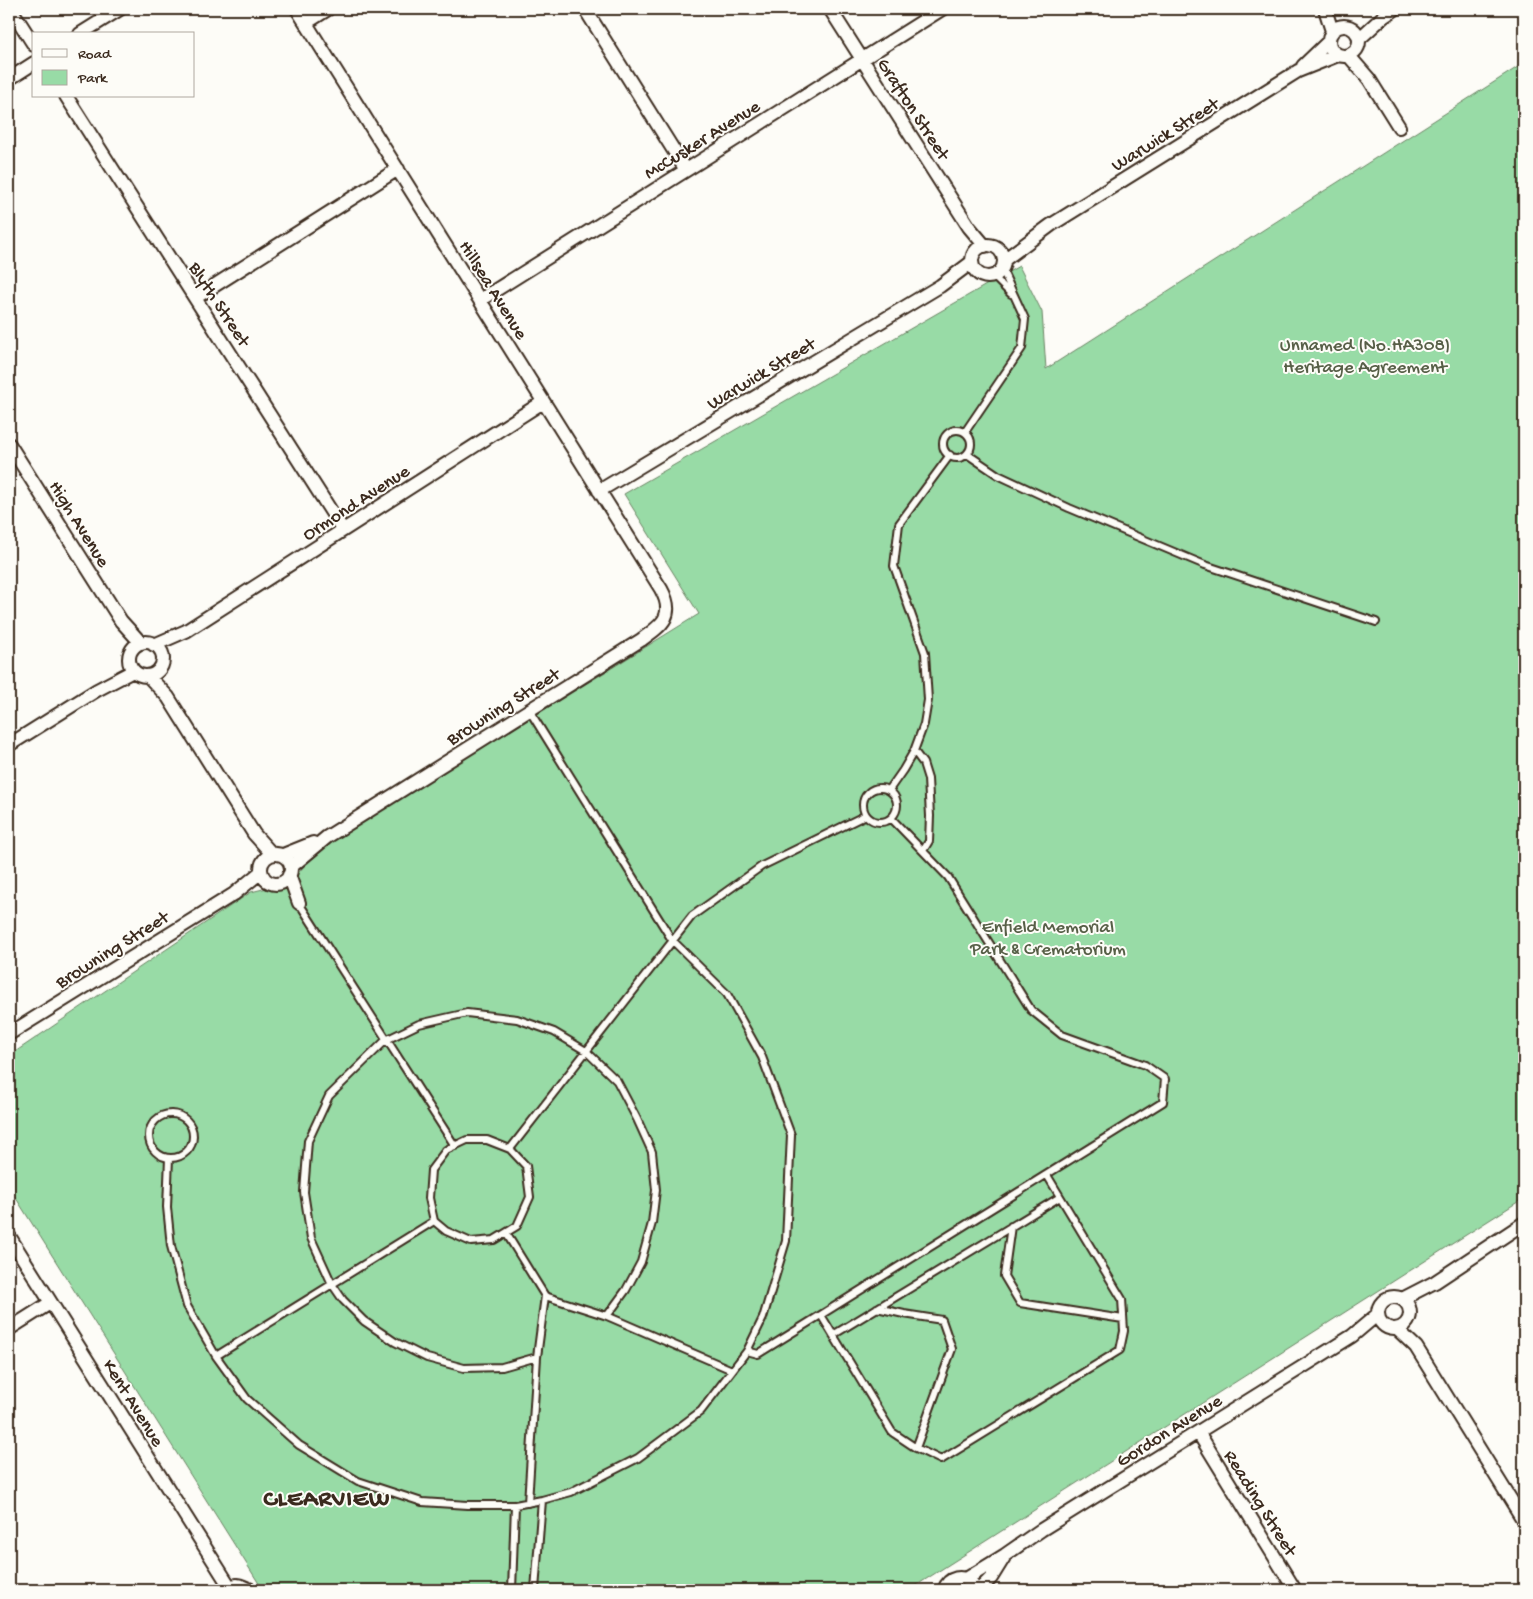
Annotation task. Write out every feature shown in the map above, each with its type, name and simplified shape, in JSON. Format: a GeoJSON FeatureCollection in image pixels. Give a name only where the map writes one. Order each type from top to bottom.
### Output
{"type":"FeatureCollection","features":[{"type":"Feature","properties":{"kind":"street"},"geometry":{"type":"LineString","coordinates":[[11,9],[32,42]]}},
{"type":"Feature","properties":{"kind":"street"},"geometry":{"type":"LineString","coordinates":[[83,32],[120,9]]}},
{"type":"Feature","properties":{"kind":"street","name":"Hillsea Avenue"},"geometry":{"type":"LineString","coordinates":[[297,9],[661,589]]}},
{"type":"Feature","properties":{"kind":"street"},"geometry":{"type":"LineString","coordinates":[[306,23],[328,9]]}},
{"type":"Feature","properties":{"kind":"street"},"geometry":{"type":"LineString","coordinates":[[585,9],[686,170]]}},
{"type":"Feature","properties":{"kind":"street","name":"Grafton Street"},"geometry":{"type":"LineString","coordinates":[[830,9],[969,227],[978,258]]}},
{"type":"Feature","properties":{"kind":"street","name":"McCusker Avenue"},"geometry":{"type":"LineString","coordinates":[[480,300],[942,9]]}},
{"type":"Feature","properties":{"kind":"street"},"geometry":{"type":"LineString","coordinates":[[1326,9],[1338,32]]}},
{"type":"Feature","properties":{"kind":"street","name":"Warwick Street"},"geometry":{"type":"LineString","coordinates":[[1298,72],[1338,32],[1382,17],[1395,9]]}},
{"type":"Feature","properties":{"kind":"street","name":"Warwick Street"},"geometry":{"type":"LineString","coordinates":[[1000,264],[1050,226],[1298,72],[1351,50],[1382,17]]}},
{"type":"Feature","properties":{"kind":"street"},"geometry":{"type":"LineString","coordinates":[[1338,32],[1330,47],[1351,50]]}},
{"type":"Feature","properties":{"kind":"street"},"geometry":{"type":"LineString","coordinates":[[1338,32],[1358,35],[1351,50]]}},
{"type":"Feature","properties":{"kind":"street"},"geometry":{"type":"LineString","coordinates":[[1351,50],[1398,127]]}},
{"type":"Feature","properties":{"kind":"street"},"geometry":{"type":"LineString","coordinates":[[9,79],[32,64]]}},
{"type":"Feature","properties":{"kind":"street","name":"Blyth Street"},"geometry":{"type":"LineString","coordinates":[[67,98],[343,530]]}},
{"type":"Feature","properties":{"kind":"street"},"geometry":{"type":"LineString","coordinates":[[195,298],[398,169]]}},
{"type":"Feature","properties":{"kind":"street"},"geometry":{"type":"LineString","coordinates":[[996,248],[1000,264],[982,276],[978,258],[996,248]]}},
{"type":"Feature","properties":{"kind":"street","name":"Warwick Street"},"geometry":{"type":"LineString","coordinates":[[599,491],[940,286],[978,258]]}},
{"type":"Feature","properties":{"kind":"street","name":"Ormond Avenue"},"geometry":{"type":"LineString","coordinates":[[154,645],[186,631],[543,402]]}},
{"type":"Feature","properties":{"kind":"street","name":"High Avenue"},"geometry":{"type":"LineString","coordinates":[[9,444],[13,460],[121,621],[134,656]]}},
{"type":"Feature","properties":{"kind":"street","name":"Browning Street"},"geometry":{"type":"LineString","coordinates":[[9,1034],[234,894],[270,868],[327,837],[660,627],[668,615],[667,600],[661,589]]}},
{"type":"Feature","properties":{"kind":"street","name":"Ormond Avenue"},"geometry":{"type":"LineString","coordinates":[[163,656],[186,631]]}},
{"type":"Feature","properties":{"kind":"street"},"geometry":{"type":"LineString","coordinates":[[9,746],[97,690],[134,656],[154,645],[163,656],[160,669],[168,697]]}},
{"type":"Feature","properties":{"kind":"street"},"geometry":{"type":"LineString","coordinates":[[134,656],[143,676],[155,674],[160,669]]}},
{"type":"Feature","properties":{"kind":"street"},"geometry":{"type":"LineString","coordinates":[[148,676],[168,697],[254,834],[270,868],[299,903]]}},
{"type":"Feature","properties":{"kind":"street","name":"Browning Street"},"geometry":{"type":"LineString","coordinates":[[270,868],[286,880],[290,871],[327,837]]}},
{"type":"Feature","properties":{"kind":"street"},"geometry":{"type":"LineString","coordinates":[[270,868],[288,859],[299,903]]}},
{"type":"Feature","properties":{"kind":"street"},"geometry":{"type":"LineString","coordinates":[[1402,1299],[1435,1282],[1524,1223]]}},
{"type":"Feature","properties":{"kind":"street","name":"Kent Avenue"},"geometry":{"type":"LineString","coordinates":[[9,1236],[228,1588]]}},
{"type":"Feature","properties":{"kind":"street"},"geometry":{"type":"LineString","coordinates":[[1435,1282],[1405,1320],[1389,1328],[1380,1319],[1378,1308],[1385,1299],[1391,1297],[1402,1299],[1407,1303],[1405,1320],[1416,1347],[1524,1521]]}},
{"type":"Feature","properties":{"kind":"street"},"geometry":{"type":"LineString","coordinates":[[9,1329],[50,1303]]}},
{"type":"Feature","properties":{"kind":"street","name":"Gordon Avenue"},"geometry":{"type":"LineString","coordinates":[[944,1590],[947,1583],[951,1580],[966,1579],[1041,1530],[1380,1319]]}},
{"type":"Feature","properties":{"kind":"street","name":"Reading Street"},"geometry":{"type":"LineString","coordinates":[[1198,1432],[1295,1590]]}},
{"type":"Feature","properties":{"kind":"street","name":"Gordon Avenue"},"geometry":{"type":"LineString","coordinates":[[977,1590],[991,1578],[1005,1555]]}},
{"type":"Feature","properties":{"kind":"street"},"geometry":{"type":"LineString","coordinates":[[966,1579],[977,1590]]}},
{"type":"Feature","properties":{"kind":"street"},"geometry":{"type":"LineString","coordinates":[[228,1588],[242,1585],[251,1590]]}},
{"type":"Feature","properties":{"kind":"lane"},"geometry":{"type":"LineString","coordinates":[[965,432],[1022,348],[1025,319],[1000,264]]}},
{"type":"Feature","properties":{"kind":"lane"},"geometry":{"type":"LineString","coordinates":[[1000,264],[1014,297]]}},
{"type":"Feature","properties":{"kind":"lane"},"geometry":{"type":"LineString","coordinates":[[954,430],[965,432],[971,442],[971,447],[967,454],[959,458],[950,455],[944,446],[946,436],[954,430]]}},
{"type":"Feature","properties":{"kind":"lane"},"geometry":{"type":"LineString","coordinates":[[967,454],[998,475],[1069,508],[1205,565],[1376,622]]}},
{"type":"Feature","properties":{"kind":"lane"},"geometry":{"type":"LineString","coordinates":[[888,790],[904,770],[914,751],[924,724],[928,700],[925,653],[894,566],[899,524],[950,455]]}},
{"type":"Feature","properties":{"kind":"lane"},"geometry":{"type":"LineString","coordinates":[[169,1158],[167,1207],[171,1246],[187,1306],[216,1356],[247,1399],[298,1445],[358,1481],[422,1502],[468,1505],[515,1505],[528,1503],[571,1492],[638,1458],[701,1411],[747,1350],[763,1318],[786,1241],[791,1135],[762,1057],[727,994],[672,940],[529,710]]}},
{"type":"Feature","properties":{"kind":"lane"},"geometry":{"type":"LineString","coordinates":[[914,751],[923,763],[928,779],[929,841],[923,851]]}},
{"type":"Feature","properties":{"kind":"lane"},"geometry":{"type":"LineString","coordinates":[[878,788],[888,790],[894,796],[897,804],[896,812],[891,818],[883,822],[875,822],[866,815],[863,804],[867,793],[878,788]]}},
{"type":"Feature","properties":{"kind":"lane"},"geometry":{"type":"LineString","coordinates":[[510,1149],[692,916],[762,866],[866,815]]}},
{"type":"Feature","properties":{"kind":"lane"},"geometry":{"type":"LineString","coordinates":[[747,1350],[758,1354],[1164,1102],[1165,1079],[1145,1064],[1062,1035],[1031,1010],[948,877],[891,818]]}},
{"type":"Feature","properties":{"kind":"lane"},"geometry":{"type":"LineString","coordinates":[[299,903],[456,1146]]}},
{"type":"Feature","properties":{"kind":"lane"},"geometry":{"type":"LineString","coordinates":[[537,1357],[502,1367],[464,1368],[427,1358],[395,1342],[364,1321],[343,1300],[332,1284],[311,1238],[304,1192],[308,1141],[329,1096],[386,1040],[419,1024],[467,1013],[517,1019],[554,1032],[586,1051],[617,1081],[652,1152],[656,1190],[652,1223],[641,1262],[626,1290],[607,1316]]}},
{"type":"Feature","properties":{"kind":"lane"},"geometry":{"type":"LineString","coordinates":[[168,1113],[184,1117],[189,1122],[194,1136],[189,1150],[176,1157],[169,1158],[161,1156],[155,1151],[150,1144],[149,1136],[150,1128],[155,1121],[168,1113]]}},
{"type":"Feature","properties":{"kind":"lane"},"geometry":{"type":"LineString","coordinates":[[467,1140],[487,1140],[510,1149],[526,1166],[530,1197],[517,1226],[494,1240],[471,1242],[446,1231],[434,1221],[429,1198],[431,1170],[446,1150],[456,1146],[467,1140]]}},
{"type":"Feature","properties":{"kind":"lane"},"geometry":{"type":"LineString","coordinates":[[821,1315],[892,1432],[916,1448],[941,1460],[1120,1350],[1124,1331],[1122,1299],[1047,1175]]}},
{"type":"Feature","properties":{"kind":"lane"},"geometry":{"type":"LineString","coordinates":[[833,1335],[1060,1197]]}},
{"type":"Feature","properties":{"kind":"lane"},"geometry":{"type":"LineString","coordinates":[[216,1356],[434,1221]]}},
{"type":"Feature","properties":{"kind":"lane"},"geometry":{"type":"LineString","coordinates":[[1011,1226],[1004,1276],[1020,1303],[1123,1319]]}},
{"type":"Feature","properties":{"kind":"lane"},"geometry":{"type":"LineString","coordinates":[[506,1233],[545,1296],[537,1357],[528,1503]]}},
{"type":"Feature","properties":{"kind":"lane"},"geometry":{"type":"LineString","coordinates":[[545,1296],[607,1316],[732,1370]]}},
{"type":"Feature","properties":{"kind":"lane"},"geometry":{"type":"LineString","coordinates":[[877,1308],[942,1320],[952,1349],[916,1448]]}},
{"type":"Feature","properties":{"kind":"lane"},"geometry":{"type":"LineString","coordinates":[[535,1590],[542,1500]]}},
{"type":"Feature","properties":{"kind":"lane"},"geometry":{"type":"LineString","coordinates":[[512,1590],[515,1505]]}},
{"type":"Feature","properties":{"kind":"green space","name":"Enfield Memorial Park & Crematorium"},"geometry":{"type":"Polygon","coordinates":[[[1524,63],[1524,506],[1519,510],[1524,519],[1524,1198],[909,1590],[263,1590],[9,1187],[9,1056],[251,892],[291,882],[317,850],[699,614],[624,494],[1019,266],[1042,312],[1046,369],[1524,63]]]}},
{"type":"Feature","properties":{"kind":"district","name":"CLEARVIEW"},"geometry":{"type":"Point","coordinates":[327,1497]}},
{"type":"Feature","properties":{"kind":"park label","name":"Unnamed (No.HA308) Heritage Agreement"},"geometry":{"type":"Point","coordinates":[1365,354]}}]}
